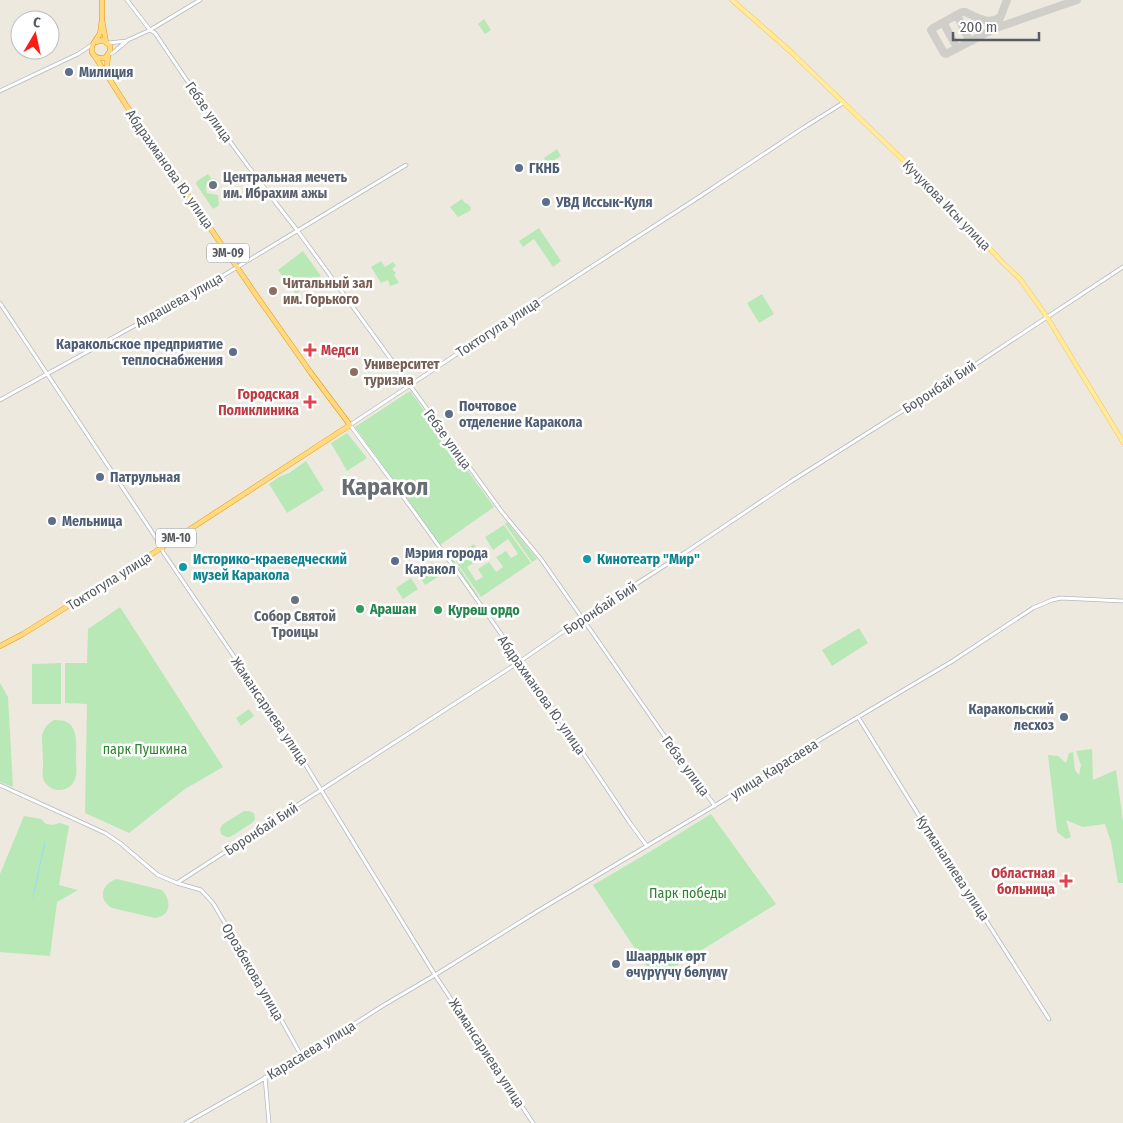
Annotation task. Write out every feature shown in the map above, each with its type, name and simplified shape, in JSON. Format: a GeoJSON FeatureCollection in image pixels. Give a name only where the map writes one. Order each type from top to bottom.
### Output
{"type":"FeatureCollection","features":[{"type":"Feature","properties":{"kind":"highway","name":"ЭМ-09"},"geometry":{"type":"LineString","coordinates":[[93,54],[92,48],[100,32],[102,20],[102,0]]}},
{"type":"Feature","properties":{"kind":"highway","name":"ЭМ-09"},"geometry":{"type":"LineString","coordinates":[[102,20],[110,48],[108,55]]}},
{"type":"Feature","properties":{"kind":"highway"},"geometry":{"type":"LineString","coordinates":[[95,43],[101,40],[107,42]]}},
{"type":"Feature","properties":{"kind":"highway"},"geometry":{"type":"LineString","coordinates":[[93,54],[100,59],[108,55]]}},
{"type":"Feature","properties":{"kind":"highway","name":"Абдрахманова Ю. улица"},"geometry":{"type":"LineString","coordinates":[[93,54],[237,267],[350,425]]}},
{"type":"Feature","properties":{"kind":"highway","name":"Абдрахманова Ю. улица"},"geometry":{"type":"LineString","coordinates":[[108,55],[107,66],[110,78]]}},
{"type":"Feature","properties":{"kind":"highway","name":"Токтогула улица"},"geometry":{"type":"LineString","coordinates":[[0,646],[161,548],[350,425]]}},
{"type":"Feature","properties":{"kind":"main road","name":"Гебзе улица"},"geometry":{"type":"LineString","coordinates":[[127,0],[150,30],[155,33],[207,110],[297,230],[502,512],[541,559],[715,806]]}},
{"type":"Feature","properties":{"kind":"main road"},"geometry":{"type":"LineString","coordinates":[[108,55],[128,40],[150,30],[200,0]]}},
{"type":"Feature","properties":{"kind":"main road","name":"Кучукова Исы улица"},"geometry":{"type":"LineString","coordinates":[[732,0],[790,51],[960,215],[1002,263],[1020,279],[1047,317],[1123,442]]}},
{"type":"Feature","properties":{"kind":"main road"},"geometry":{"type":"LineString","coordinates":[[107,42],[128,40]]}},
{"type":"Feature","properties":{"kind":"main road"},"geometry":{"type":"LineString","coordinates":[[0,91],[84,51],[95,43]]}},
{"type":"Feature","properties":{"kind":"main road"},"geometry":{"type":"LineString","coordinates":[[84,51],[93,54]]}},
{"type":"Feature","properties":{"kind":"main road","name":"Токтогула улица"},"geometry":{"type":"LineString","coordinates":[[350,425],[843,103]]}},
{"type":"Feature","properties":{"kind":"main road","name":"Алдашева улица"},"geometry":{"type":"LineString","coordinates":[[0,400],[200,289],[406,165]]}},
{"type":"Feature","properties":{"kind":"main road","name":"Боронбай Бий"},"geometry":{"type":"LineString","coordinates":[[177,883],[520,661],[790,482],[1123,267]]}},
{"type":"Feature","properties":{"kind":"main road","name":"Жамансариева улица"},"geometry":{"type":"LineString","coordinates":[[0,304],[163,552],[286,733],[435,975],[533,1123]]}},
{"type":"Feature","properties":{"kind":"main road","name":"Абдрахманова Ю. улица"},"geometry":{"type":"LineString","coordinates":[[350,425],[520,661],[647,846]]}},
{"type":"Feature","properties":{"kind":"main road","name":"улица Карасаева"},"geometry":{"type":"LineString","coordinates":[[435,975],[951,662],[1044,602],[1068,598],[1123,601]]}},
{"type":"Feature","properties":{"kind":"main road","name":"Кутманалиева улица"},"geometry":{"type":"LineString","coordinates":[[858,717],[1050,1019]]}},
{"type":"Feature","properties":{"kind":"main road"},"geometry":{"type":"LineString","coordinates":[[0,784],[105,833],[158,875],[177,883]]}},
{"type":"Feature","properties":{"kind":"main road","name":"Орозбекова улица"},"geometry":{"type":"LineString","coordinates":[[177,883],[201,890],[213,903],[302,1057]]}},
{"type":"Feature","properties":{"kind":"main road","name":"Карасаева улица"},"geometry":{"type":"LineString","coordinates":[[186,1123],[302,1057],[435,975]]}},
{"type":"Feature","properties":{"kind":"main road"},"geometry":{"type":"LineString","coordinates":[[265,1077],[269,1123]]}},
{"type":"Feature","properties":{"kind":"green space"},"geometry":{"type":"Polygon","coordinates":[[[484,19],[491,30],[485,34],[478,24],[484,19]]]}},
{"type":"Feature","properties":{"kind":"green space"},"geometry":{"type":"Polygon","coordinates":[[[557,149],[561,156],[548,164],[544,158],[557,149]]]}},
{"type":"Feature","properties":{"kind":"green space"},"geometry":{"type":"Polygon","coordinates":[[[208,174],[219,182],[207,182],[207,193],[218,195],[219,204],[213,209],[196,184],[197,181],[208,174]]]}},
{"type":"Feature","properties":{"kind":"green space"},"geometry":{"type":"Polygon","coordinates":[[[462,199],[471,208],[470,211],[458,217],[450,207],[462,199]]]}},
{"type":"Feature","properties":{"kind":"green space"},"geometry":{"type":"Polygon","coordinates":[[[539,228],[561,261],[553,267],[534,239],[523,247],[519,241],[539,228]]]}},
{"type":"Feature","properties":{"kind":"green space"},"geometry":{"type":"Polygon","coordinates":[[[303,251],[321,276],[296,294],[278,270],[303,251]]]}},
{"type":"Feature","properties":{"kind":"green space"},"geometry":{"type":"Polygon","coordinates":[[[381,261],[385,267],[393,262],[396,266],[392,269],[396,273],[394,275],[399,283],[390,286],[388,280],[381,283],[371,267],[381,261]]]}},
{"type":"Feature","properties":{"kind":"green space"},"geometry":{"type":"Polygon","coordinates":[[[762,294],[774,314],[759,323],[747,303],[762,294]]]}},
{"type":"Feature","properties":{"kind":"green space"},"geometry":{"type":"Polygon","coordinates":[[[410,391],[494,507],[440,545],[355,427],[410,391]]]}},
{"type":"Feature","properties":{"kind":"green space"},"geometry":{"type":"Polygon","coordinates":[[[347,433],[367,458],[347,471],[331,443],[347,433]]]}},
{"type":"Feature","properties":{"kind":"green space"},"geometry":{"type":"Polygon","coordinates":[[[306,461],[324,490],[287,513],[269,484],[306,461]]]}},
{"type":"Feature","properties":{"kind":"green space"},"geometry":{"type":"Polygon","coordinates":[[[507,522],[537,559],[532,562],[505,524],[507,522]]]}},
{"type":"Feature","properties":{"kind":"green space"},"geometry":{"type":"Polygon","coordinates":[[[504,525],[531,563],[481,597],[450,553],[455,557],[474,544],[484,557],[467,567],[476,581],[483,577],[478,569],[489,562],[496,572],[503,567],[496,557],[506,551],[511,558],[518,554],[508,539],[493,550],[485,537],[504,525]]]}},
{"type":"Feature","properties":{"kind":"green space"},"geometry":{"type":"Polygon","coordinates":[[[449,553],[479,597],[478,598],[447,555],[449,553]]]}},
{"type":"Feature","properties":{"kind":"green space"},"geometry":{"type":"Polygon","coordinates":[[[432,562],[441,575],[425,585],[417,572],[432,562]]]}},
{"type":"Feature","properties":{"kind":"green space"},"geometry":{"type":"Polygon","coordinates":[[[411,578],[418,589],[403,599],[396,588],[411,578]]]}},
{"type":"Feature","properties":{"kind":"green space","name":"парк Пушкина"},"geometry":{"type":"Polygon","coordinates":[[[120,607],[223,767],[185,789],[129,833],[85,813],[87,704],[65,703],[65,663],[87,663],[88,629],[120,607]]]}},
{"type":"Feature","properties":{"kind":"green space"},"geometry":{"type":"Polygon","coordinates":[[[859,628],[868,643],[832,666],[822,650],[859,628]]]}},
{"type":"Feature","properties":{"kind":"green space"},"geometry":{"type":"Polygon","coordinates":[[[61,663],[61,704],[32,704],[32,664],[61,663]]]}},
{"type":"Feature","properties":{"kind":"green space"},"geometry":{"type":"Polygon","coordinates":[[[0,683],[8,697],[13,787],[0,782],[0,683]]]}},
{"type":"Feature","properties":{"kind":"green space"},"geometry":{"type":"Polygon","coordinates":[[[249,709],[254,716],[241,726],[236,718],[249,709]]]}},
{"type":"Feature","properties":{"kind":"green space"},"geometry":{"type":"Polygon","coordinates":[[[54,720],[62,720],[68,723],[75,732],[76,739],[76,777],[71,786],[62,790],[55,790],[50,787],[44,781],[43,776],[42,735],[46,726],[54,720]]]}},
{"type":"Feature","properties":{"kind":"green space"},"geometry":{"type":"Polygon","coordinates":[[[1092,749],[1093,780],[1116,770],[1123,821],[1123,883],[1118,883],[1111,842],[1105,824],[1083,827],[1066,820],[1071,837],[1066,839],[1057,832],[1048,755],[1058,756],[1066,763],[1069,753],[1073,752],[1075,770],[1079,775],[1081,765],[1076,751],[1092,749]]]}},
{"type":"Feature","properties":{"kind":"green space"},"geometry":{"type":"Polygon","coordinates":[[[244,811],[254,813],[255,819],[252,823],[230,837],[221,834],[220,829],[223,824],[244,811]]]}},
{"type":"Feature","properties":{"kind":"green space","name":"Парк победы"},"geometry":{"type":"Polygon","coordinates":[[[711,814],[776,904],[655,979],[593,885],[711,814]]]}},
{"type":"Feature","properties":{"kind":"green space"},"geometry":{"type":"Polygon","coordinates":[[[24,816],[41,819],[46,824],[60,823],[69,826],[59,885],[78,890],[57,902],[50,956],[0,952],[0,874],[24,816]]]}},
{"type":"Feature","properties":{"kind":"green space"},"geometry":{"type":"Polygon","coordinates":[[[117,879],[162,890],[168,903],[167,911],[160,917],[155,918],[112,908],[104,900],[103,892],[108,884],[117,879]]]}},
{"type":"Feature","properties":{"kind":"waterway"},"geometry":{"type":"LineString","coordinates":[[33,897],[45,842]]}},
{"type":"Feature","properties":{"kind":"taxiway"},"geometry":{"type":"LineString","coordinates":[[1007,0],[996,28],[1077,0]]}},
{"type":"Feature","properties":{"kind":"taxiway"},"geometry":{"type":"LineString","coordinates":[[996,28],[946,54],[931,30],[962,12],[987,21],[996,20],[1000,17]]}},
{"type":"Feature","properties":{"kind":"taxiway"},"geometry":{"type":"LineString","coordinates":[[959,14],[958,17],[969,40],[972,41]]}},
{"type":"Feature","properties":{"kind":"taxiway"},"geometry":{"type":"LineString","coordinates":[[946,21],[944,24],[956,46],[959,47]]}},
{"type":"Feature","properties":{"kind":"place","name":"Милиция"},"geometry":{"type":"Point","coordinates":[69,72]}},
{"type":"Feature","properties":{"kind":"place","name":"ГКНБ"},"geometry":{"type":"Point","coordinates":[519,168]}},
{"type":"Feature","properties":{"kind":"place","name":"Центральная мечеть им. Ибрахим ажы"},"geometry":{"type":"Point","coordinates":[213,185]}},
{"type":"Feature","properties":{"kind":"place","name":"УВД Иссык-Куля"},"geometry":{"type":"Point","coordinates":[546,202]}},
{"type":"Feature","properties":{"kind":"place","name":"Читальный зал им. Горького"},"geometry":{"type":"Point","coordinates":[273,291]}},
{"type":"Feature","properties":{"kind":"place","name":"Медси"},"geometry":{"type":"Point","coordinates":[310,350]}},
{"type":"Feature","properties":{"kind":"place","name":"Каракольское предприятие теплоснабжения"},"geometry":{"type":"Point","coordinates":[233,352]}},
{"type":"Feature","properties":{"kind":"place","name":"Университет туризма"},"geometry":{"type":"Point","coordinates":[354,372]}},
{"type":"Feature","properties":{"kind":"place","name":"Городская Поликлиника"},"geometry":{"type":"Point","coordinates":[310,402]}},
{"type":"Feature","properties":{"kind":"place","name":"Почтовое отделение Каракола"},"geometry":{"type":"Point","coordinates":[449,414]}},
{"type":"Feature","properties":{"kind":"place","name":"Патрульная"},"geometry":{"type":"Point","coordinates":[100,477]}},
{"type":"Feature","properties":{"kind":"place","name":"Мельница"},"geometry":{"type":"Point","coordinates":[52,521]}},
{"type":"Feature","properties":{"kind":"place","name":"Кинотеатр \"Мир\""},"geometry":{"type":"Point","coordinates":[587,559]}},
{"type":"Feature","properties":{"kind":"place","name":"Мэрия города Каракол"},"geometry":{"type":"Point","coordinates":[395,561]}},
{"type":"Feature","properties":{"kind":"place","name":"Историко-краеведческий музей Каракола"},"geometry":{"type":"Point","coordinates":[183,567]}},
{"type":"Feature","properties":{"kind":"place","name":"Собор Святой Троицы"},"geometry":{"type":"Point","coordinates":[295,600]}},
{"type":"Feature","properties":{"kind":"place","name":"Арашан"},"geometry":{"type":"Point","coordinates":[360,609]}},
{"type":"Feature","properties":{"kind":"place","name":"Курөш ордо"},"geometry":{"type":"Point","coordinates":[438,610]}},
{"type":"Feature","properties":{"kind":"place","name":"Каракольский лесхоз"},"geometry":{"type":"Point","coordinates":[1064,717]}},
{"type":"Feature","properties":{"kind":"place","name":"Областная больница"},"geometry":{"type":"Point","coordinates":[1066,881]}},
{"type":"Feature","properties":{"kind":"place","name":"Шаардык өрт өчүрүүчү бөлүмү"},"geometry":{"type":"Point","coordinates":[616,964]}},
{"type":"Feature","properties":{"kind":"district","name":"Каракол"},"geometry":{"type":"Point","coordinates":[385,487]}}]}
